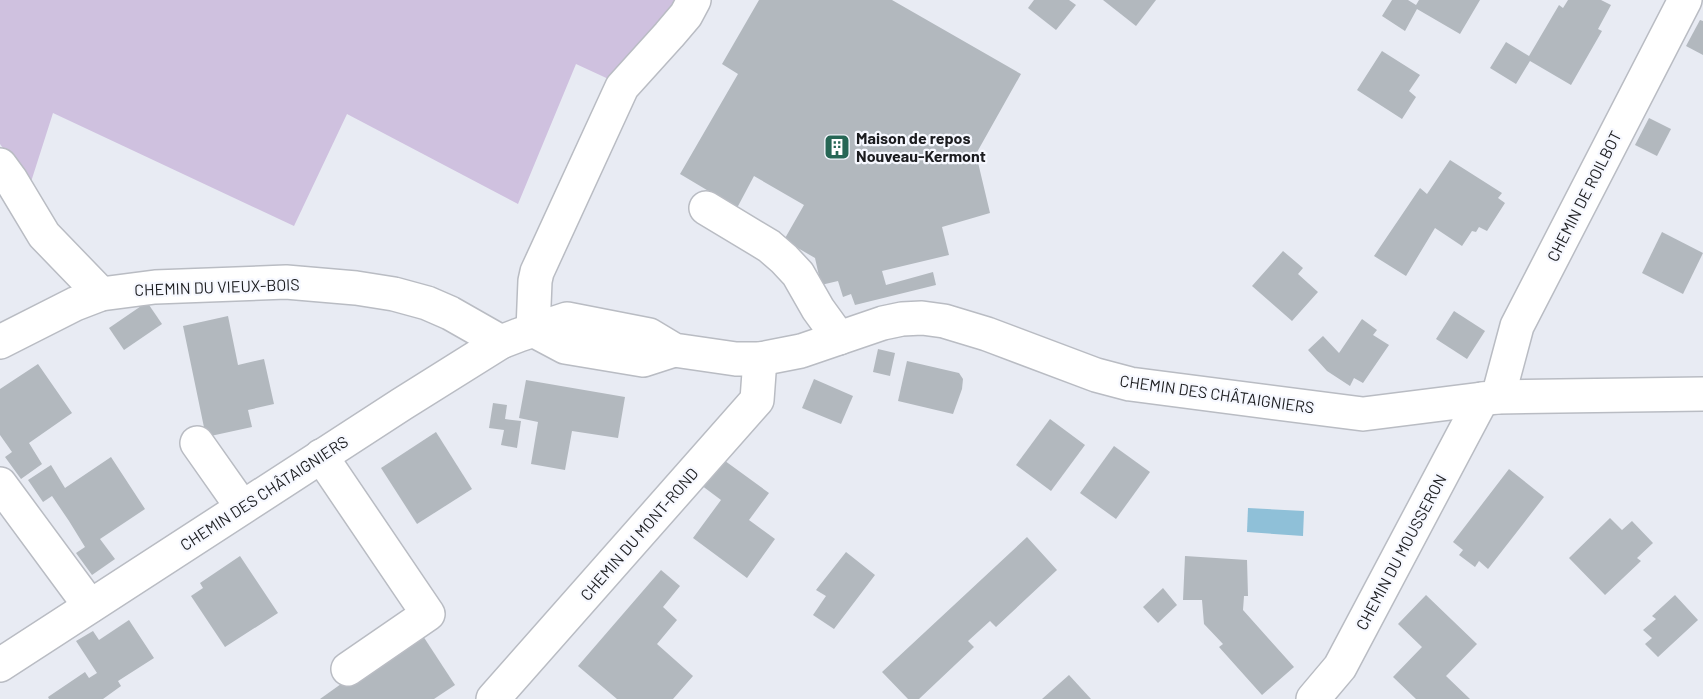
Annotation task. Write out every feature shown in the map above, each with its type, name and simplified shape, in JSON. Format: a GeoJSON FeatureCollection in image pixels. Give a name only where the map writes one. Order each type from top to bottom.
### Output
{"type":"FeatureCollection","features":[{"type":"Feature","properties":{"kind":"street"},"geometry":{"type":"LineString","coordinates":[[533,330],[534,281],[537,272],[622,87],[686,15],[693,0]]}},
{"type":"Feature","properties":{"kind":"street","name":"CHEMIN DE ROILBOT"},"geometry":{"type":"LineString","coordinates":[[1490,398],[1516,326],[1686,0]]}},
{"type":"Feature","properties":{"kind":"street"},"geometry":{"type":"LineString","coordinates":[[0,165],[44,235],[101,294]]}},
{"type":"Feature","properties":{"kind":"street"},"geometry":{"type":"LineString","coordinates":[[706,208],[769,246],[784,259],[798,274],[818,309],[839,338]]}},
{"type":"Feature","properties":{"kind":"street","name":"CHEMIN DU VIEUX-BOIS"},"geometry":{"type":"LineString","coordinates":[[0,342],[75,304],[101,294],[254,282],[285,282],[356,288],[394,294],[428,303],[501,342]]}},
{"type":"Feature","properties":{"kind":"street","name":"CHEMIN DES CHÂTAIGNIERS"},"geometry":{"type":"LineString","coordinates":[[0,665],[501,342],[533,330],[565,347],[643,360],[674,350],[736,359],[760,359],[801,351],[883,323],[922,318],[945,321],[987,334],[1096,375],[1158,389],[1363,414],[1490,398],[1703,394]]}},
{"type":"Feature","properties":{"kind":"street","name":"CHEMIN DU MONT-ROND"},"geometry":{"type":"LineString","coordinates":[[493,699],[757,400],[760,359]]}},
{"type":"Feature","properties":{"kind":"street","name":"CHEMIN DU MOUSSERON"},"geometry":{"type":"LineString","coordinates":[[1313,699],[1340,667],[1490,398]]}},
{"type":"Feature","properties":{"kind":"street"},"geometry":{"type":"LineString","coordinates":[[197,443],[242,507]]}},
{"type":"Feature","properties":{"kind":"street"},"geometry":{"type":"LineString","coordinates":[[321,456],[428,614],[348,669]]}},
{"type":"Feature","properties":{"kind":"street"},"geometry":{"type":"LineString","coordinates":[[0,484],[90,606]]}},
{"type":"Feature","properties":{"kind":"shaded area"},"geometry":{"type":"Polygon","coordinates":[[[0,0],[678,0],[615,82],[576,64],[518,204],[347,114],[294,226],[53,113],[30,185],[0,144],[0,0]]]}},
{"type":"Feature","properties":{"kind":"water"},"geometry":{"type":"Polygon","coordinates":[[[1248,508],[1304,511],[1303,536],[1247,532],[1248,508]]]}},
{"type":"Feature","properties":{"kind":"building","name":"Maison de repos Nouveau-Kermont"},"geometry":{"type":"Polygon","coordinates":[[[759,0],[892,0],[1021,74],[976,154],[990,213],[942,227],[949,255],[882,271],[886,285],[933,272],[936,285],[855,305],[851,294],[843,297],[838,281],[821,285],[815,258],[784,240],[804,205],[754,176],[737,208],[680,174],[738,74],[722,64],[759,0]]]}},
{"type":"Feature","properties":{"kind":"building"},"geometry":{"type":"Polygon","coordinates":[[[1034,0],[1069,0],[1076,5],[1056,30],[1028,8],[1034,0]]]}},
{"type":"Feature","properties":{"kind":"building"},"geometry":{"type":"Polygon","coordinates":[[[1103,0],[1156,0],[1136,26],[1103,0]]]}},
{"type":"Feature","properties":{"kind":"building"},"geometry":{"type":"Polygon","coordinates":[[[1392,0],[1408,0],[1416,5],[1419,0],[1480,0],[1460,34],[1417,9],[1405,31],[1382,16],[1392,0]]]}},
{"type":"Feature","properties":{"kind":"building"},"geometry":{"type":"Polygon","coordinates":[[[1568,0],[1601,0],[1611,5],[1598,29],[1602,31],[1571,85],[1530,61],[1516,84],[1490,68],[1506,42],[1529,56],[1559,5],[1563,8],[1568,0]]]}},
{"type":"Feature","properties":{"kind":"building"},"geometry":{"type":"Polygon","coordinates":[[[1700,20],[1703,21],[1703,55],[1686,46],[1700,20]]]}},
{"type":"Feature","properties":{"kind":"building"},"geometry":{"type":"Polygon","coordinates":[[[1382,51],[1420,75],[1409,91],[1416,97],[1402,119],[1357,90],[1382,51]]]}},
{"type":"Feature","properties":{"kind":"building"},"geometry":{"type":"Polygon","coordinates":[[[1649,118],[1671,129],[1657,156],[1635,145],[1649,118]]]}},
{"type":"Feature","properties":{"kind":"building"},"geometry":{"type":"Polygon","coordinates":[[[1450,160],[1502,193],[1498,198],[1505,203],[1487,231],[1479,227],[1476,232],[1472,231],[1462,246],[1435,228],[1406,276],[1374,256],[1420,188],[1427,194],[1450,160]]]}},
{"type":"Feature","properties":{"kind":"building"},"geometry":{"type":"Polygon","coordinates":[[[1662,232],[1703,253],[1683,294],[1642,273],[1662,232]]]}},
{"type":"Feature","properties":{"kind":"building"},"geometry":{"type":"Polygon","coordinates":[[[1283,251],[1303,268],[1298,274],[1318,292],[1292,321],[1252,286],[1283,251]]]}},
{"type":"Feature","properties":{"kind":"building"},"geometry":{"type":"Polygon","coordinates":[[[147,302],[162,324],[124,350],[109,328],[147,302]]]}},
{"type":"Feature","properties":{"kind":"building"},"geometry":{"type":"Polygon","coordinates":[[[1454,311],[1485,331],[1467,359],[1436,339],[1454,311]]]}},
{"type":"Feature","properties":{"kind":"building"},"geometry":{"type":"Polygon","coordinates":[[[228,316],[238,365],[264,359],[274,404],[248,410],[252,427],[206,437],[183,326],[228,316]]]}},
{"type":"Feature","properties":{"kind":"building"},"geometry":{"type":"Polygon","coordinates":[[[1362,319],[1377,330],[1373,335],[1389,345],[1363,383],[1354,378],[1350,386],[1327,371],[1308,350],[1323,336],[1339,353],[1362,319]]]}},
{"type":"Feature","properties":{"kind":"building"},"geometry":{"type":"Polygon","coordinates":[[[878,349],[895,353],[890,376],[873,372],[878,349]]]}},
{"type":"Feature","properties":{"kind":"building"},"geometry":{"type":"Polygon","coordinates":[[[907,361],[959,373],[963,379],[962,389],[953,414],[898,401],[907,361]]]}},
{"type":"Feature","properties":{"kind":"building"},"geometry":{"type":"Polygon","coordinates":[[[38,364],[72,413],[29,443],[42,464],[21,479],[5,457],[12,452],[0,435],[0,389],[38,364]]]}},
{"type":"Feature","properties":{"kind":"building"},"geometry":{"type":"Polygon","coordinates":[[[814,379],[853,396],[841,424],[802,408],[814,379]]]}},
{"type":"Feature","properties":{"kind":"building"},"geometry":{"type":"Polygon","coordinates":[[[526,380],[625,397],[618,438],[572,431],[565,470],[531,464],[538,422],[519,418],[526,380]]]}},
{"type":"Feature","properties":{"kind":"building"},"geometry":{"type":"Polygon","coordinates":[[[493,403],[507,405],[505,419],[521,421],[517,448],[501,445],[504,430],[489,428],[493,403]]]}},
{"type":"Feature","properties":{"kind":"building"},"geometry":{"type":"Polygon","coordinates":[[[1050,419],[1085,445],[1051,491],[1016,465],[1050,419]]]}},
{"type":"Feature","properties":{"kind":"building"},"geometry":{"type":"Polygon","coordinates":[[[436,432],[472,489],[417,524],[381,468],[436,432]]]}},
{"type":"Feature","properties":{"kind":"building"},"geometry":{"type":"Polygon","coordinates":[[[1114,446],[1150,472],[1116,519],[1080,493],[1114,446]]]}},
{"type":"Feature","properties":{"kind":"building"},"geometry":{"type":"Polygon","coordinates":[[[111,457],[145,509],[100,539],[115,559],[92,575],[76,553],[85,547],[69,521],[52,496],[43,502],[28,480],[51,465],[65,488],[111,457]]]}},
{"type":"Feature","properties":{"kind":"building"},"geometry":{"type":"Polygon","coordinates":[[[721,458],[769,493],[749,520],[775,539],[747,578],[693,538],[721,500],[701,485],[721,458]]]}},
{"type":"Feature","properties":{"kind":"building"},"geometry":{"type":"Polygon","coordinates":[[[1509,469],[1544,497],[1488,569],[1479,561],[1475,567],[1459,555],[1463,550],[1453,542],[1509,469]]]}},
{"type":"Feature","properties":{"kind":"building"},"geometry":{"type":"Polygon","coordinates":[[[1610,518],[1622,530],[1632,521],[1653,543],[1637,558],[1641,561],[1605,595],[1569,558],[1610,518]]]}},
{"type":"Feature","properties":{"kind":"building"},"geometry":{"type":"Polygon","coordinates":[[[1027,537],[1057,570],[996,627],[990,621],[968,641],[974,647],[919,699],[908,699],[882,672],[1027,537]]]}},
{"type":"Feature","properties":{"kind":"building"},"geometry":{"type":"Polygon","coordinates":[[[846,552],[875,575],[834,629],[813,615],[826,596],[816,590],[846,552]]]}},
{"type":"Feature","properties":{"kind":"building"},"geometry":{"type":"Polygon","coordinates":[[[240,556],[278,613],[225,647],[191,596],[203,588],[200,583],[240,556]]]}},
{"type":"Feature","properties":{"kind":"building"},"geometry":{"type":"Polygon","coordinates":[[[1185,556],[1247,560],[1248,596],[1244,596],[1243,610],[1294,667],[1262,695],[1219,647],[1223,644],[1204,624],[1202,600],[1183,600],[1185,556]]]}},
{"type":"Feature","properties":{"kind":"building"},"geometry":{"type":"Polygon","coordinates":[[[661,570],[680,586],[663,607],[677,620],[657,644],[693,676],[673,699],[617,699],[578,666],[661,570]]]}},
{"type":"Feature","properties":{"kind":"building"},"geometry":{"type":"Polygon","coordinates":[[[1163,588],[1177,605],[1158,623],[1143,607],[1163,588]]]}},
{"type":"Feature","properties":{"kind":"building"},"geometry":{"type":"Polygon","coordinates":[[[1426,595],[1477,644],[1446,676],[1470,699],[1416,699],[1393,677],[1422,647],[1398,624],[1426,595]]]}},
{"type":"Feature","properties":{"kind":"building"},"geometry":{"type":"Polygon","coordinates":[[[1675,595],[1698,620],[1658,657],[1645,644],[1652,638],[1643,630],[1656,619],[1652,616],[1675,595]]]}},
{"type":"Feature","properties":{"kind":"building"},"geometry":{"type":"Polygon","coordinates":[[[129,620],[154,658],[118,681],[121,686],[103,699],[49,699],[48,697],[85,672],[89,678],[97,673],[76,641],[93,631],[99,640],[129,620]]]}},
{"type":"Feature","properties":{"kind":"building"},"geometry":{"type":"Polygon","coordinates":[[[423,636],[455,685],[434,699],[320,699],[348,679],[423,636]]]}},
{"type":"Feature","properties":{"kind":"building"},"geometry":{"type":"Polygon","coordinates":[[[1069,675],[1091,699],[1042,699],[1069,675]]]}},
{"type":"Feature","properties":{"kind":"place","name":"Maison de repos Nouveau-Kermont"},"geometry":{"type":"Point","coordinates":[837,147]}}]}
